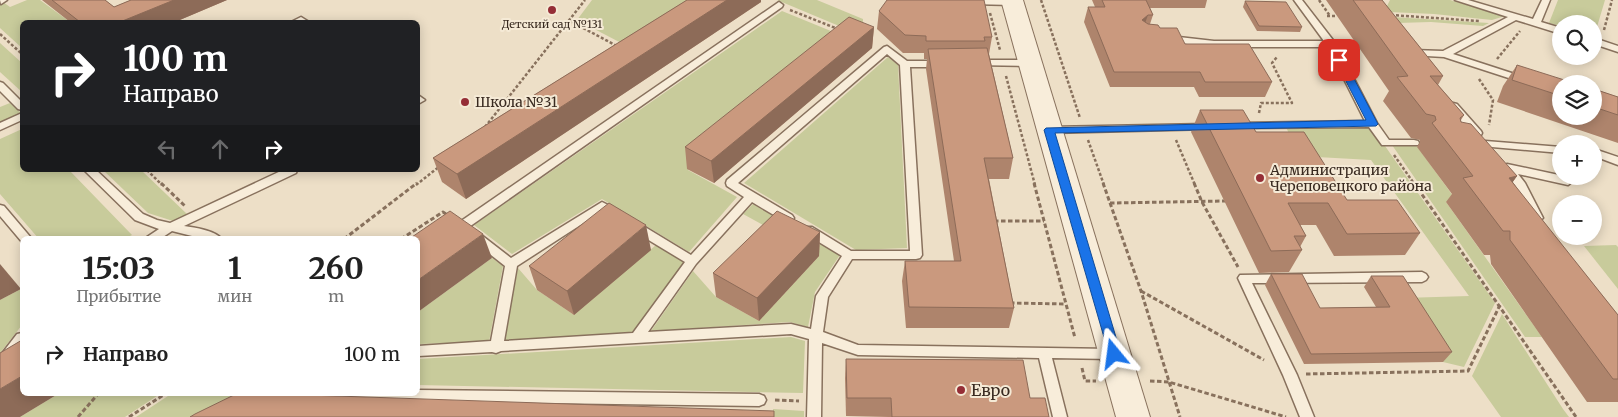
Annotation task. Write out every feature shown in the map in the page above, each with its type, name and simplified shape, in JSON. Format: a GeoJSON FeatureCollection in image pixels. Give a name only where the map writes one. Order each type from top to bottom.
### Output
{"type":"FeatureCollection","features":[{"type":"Feature","properties":{"kind":"street"},"geometry":{"type":"LineString","coordinates":[[1004,1],[1016,63],[1049,130],[1133,417]]}},
{"type":"Feature","properties":{"kind":"lane"},"geometry":{"type":"LineString","coordinates":[[1298,0],[1331,44],[1372,124],[1386,143],[1414,143]]}},
{"type":"Feature","properties":{"kind":"lane"},"geometry":{"type":"LineString","coordinates":[[1459,0],[1552,28]]}},
{"type":"Feature","properties":{"kind":"lane"},"geometry":{"type":"LineString","coordinates":[[1532,0],[1545,2],[1536,23]]}},
{"type":"Feature","properties":{"kind":"lane"},"geometry":{"type":"LineString","coordinates":[[959,1],[1004,1]]}},
{"type":"Feature","properties":{"kind":"lane"},"geometry":{"type":"LineString","coordinates":[[447,236],[779,6]]}},
{"type":"Feature","properties":{"kind":"lane"},"geometry":{"type":"LineString","coordinates":[[1445,54],[1515,16]]}},
{"type":"Feature","properties":{"kind":"lane"},"geometry":{"type":"LineString","coordinates":[[1160,37],[1214,44],[1331,44]]}},
{"type":"Feature","properties":{"kind":"lane"},"geometry":{"type":"LineString","coordinates":[[1602,43],[1618,48]]}},
{"type":"Feature","properties":{"kind":"lane"},"geometry":{"type":"LineString","coordinates":[[1210,54],[1214,44]]}},
{"type":"Feature","properties":{"kind":"lane"},"geometry":{"type":"LineString","coordinates":[[905,64],[916,255],[850,255],[731,183],[887,50],[905,64],[1016,63]]}},
{"type":"Feature","properties":{"kind":"lane"},"geometry":{"type":"LineString","coordinates":[[1410,53],[1445,54],[1534,84]]}},
{"type":"Feature","properties":{"kind":"lane"},"geometry":{"type":"LineString","coordinates":[[0,85],[20,101]]}},
{"type":"Feature","properties":{"kind":"lane"},"geometry":{"type":"LineString","coordinates":[[1446,98],[1520,183],[1542,230]]}},
{"type":"Feature","properties":{"kind":"lane"},"geometry":{"type":"LineString","coordinates":[[0,127],[20,117]]}},
{"type":"Feature","properties":{"kind":"lane"},"geometry":{"type":"LineString","coordinates":[[1049,130],[1372,124]]}},
{"type":"Feature","properties":{"kind":"lane"},"geometry":{"type":"LineString","coordinates":[[1460,143],[1486,143],[1520,148],[1552,150]]}},
{"type":"Feature","properties":{"kind":"lane"},"geometry":{"type":"LineString","coordinates":[[1602,155],[1618,161]]}},
{"type":"Feature","properties":{"kind":"lane"},"geometry":{"type":"LineString","coordinates":[[1502,162],[1552,176]]}},
{"type":"Feature","properties":{"kind":"lane"},"geometry":{"type":"LineString","coordinates":[[91,172],[139,217],[155,224],[210,236]]}},
{"type":"Feature","properties":{"kind":"lane"},"geometry":{"type":"LineString","coordinates":[[155,236],[288,172]]}},
{"type":"Feature","properties":{"kind":"lane"},"geometry":{"type":"LineString","coordinates":[[636,339],[692,261],[750,196]]}},
{"type":"Feature","properties":{"kind":"lane"},"geometry":{"type":"LineString","coordinates":[[496,348],[511,264],[602,206],[692,261]]}},
{"type":"Feature","properties":{"kind":"lane"},"geometry":{"type":"LineString","coordinates":[[0,209],[23,236]]}},
{"type":"Feature","properties":{"kind":"lane"},"geometry":{"type":"LineString","coordinates":[[462,226],[511,264]]}},
{"type":"Feature","properties":{"kind":"lane"},"geometry":{"type":"LineString","coordinates":[[814,417],[816,335],[822,296],[850,255]]}},
{"type":"Feature","properties":{"kind":"lane"},"geometry":{"type":"LineString","coordinates":[[1306,417],[1290,375],[1244,278],[1422,277]]}},
{"type":"Feature","properties":{"kind":"lane"},"geometry":{"type":"LineString","coordinates":[[420,351],[496,348],[791,329],[816,335],[858,350],[1114,354]]}},
{"type":"Feature","properties":{"kind":"lane"},"geometry":{"type":"LineString","coordinates":[[0,366],[20,341]]}},
{"type":"Feature","properties":{"kind":"lane"},"geometry":{"type":"LineString","coordinates":[[1044,353],[1060,417]]}},
{"type":"Feature","properties":{"kind":"lane"},"geometry":{"type":"LineString","coordinates":[[420,395],[759,400]]}},
{"type":"Feature","properties":{"kind":"lane"},"geometry":{"type":"LineString","coordinates":[[273,397],[289,396]]}},
{"type":"Feature","properties":{"kind":"path"},"geometry":{"type":"LineString","coordinates":[[481,132],[585,0]]}},
{"type":"Feature","properties":{"kind":"path"},"geometry":{"type":"LineString","coordinates":[[1040,0],[1141,291],[1180,417]]}},
{"type":"Feature","properties":{"kind":"path"},"geometry":{"type":"LineString","coordinates":[[1320,0],[1330,16]]}},
{"type":"Feature","properties":{"kind":"path"},"geometry":{"type":"LineString","coordinates":[[1602,28],[1612,0]]}},
{"type":"Feature","properties":{"kind":"path"},"geometry":{"type":"LineString","coordinates":[[1004,1],[1044,221],[1085,381]]}},
{"type":"Feature","properties":{"kind":"path"},"geometry":{"type":"LineString","coordinates":[[779,6],[842,31]]}},
{"type":"Feature","properties":{"kind":"path"},"geometry":{"type":"LineString","coordinates":[[1390,15],[1442,17],[1502,23]]}},
{"type":"Feature","properties":{"kind":"path"},"geometry":{"type":"LineString","coordinates":[[570,21],[617,46],[609,51]]}},
{"type":"Feature","properties":{"kind":"path"},"geometry":{"type":"LineString","coordinates":[[1489,69],[1523,27],[1536,23]]}},
{"type":"Feature","properties":{"kind":"path"},"geometry":{"type":"LineString","coordinates":[[0,34],[20,52]]}},
{"type":"Feature","properties":{"kind":"path"},"geometry":{"type":"LineString","coordinates":[[1255,126],[1261,103],[1292,103],[1272,63],[1290,44]]}},
{"type":"Feature","properties":{"kind":"path"},"geometry":{"type":"LineString","coordinates":[[1468,62],[1493,100],[1486,143]]}},
{"type":"Feature","properties":{"kind":"path"},"geometry":{"type":"LineString","coordinates":[[1176,140],[1202,202],[1244,278]]}},
{"type":"Feature","properties":{"kind":"path"},"geometry":{"type":"LineString","coordinates":[[1386,143],[1576,417]]}},
{"type":"Feature","properties":{"kind":"path"},"geometry":{"type":"LineString","coordinates":[[348,236],[444,163]]}},
{"type":"Feature","properties":{"kind":"path"},"geometry":{"type":"LineString","coordinates":[[149,172],[196,216]]}},
{"type":"Feature","properties":{"kind":"path"},"geometry":{"type":"LineString","coordinates":[[1110,203],[1225,201]]}},
{"type":"Feature","properties":{"kind":"path"},"geometry":{"type":"LineString","coordinates":[[406,236],[443,212],[462,226]]}},
{"type":"Feature","properties":{"kind":"path"},"geometry":{"type":"LineString","coordinates":[[988,220],[1044,221]]}},
{"type":"Feature","properties":{"kind":"path"},"geometry":{"type":"LineString","coordinates":[[1141,291],[1290,375],[1468,371],[1500,305]]}},
{"type":"Feature","properties":{"kind":"path"},"geometry":{"type":"LineString","coordinates":[[1004,303],[1066,304]]}},
{"type":"Feature","properties":{"kind":"path"},"geometry":{"type":"LineString","coordinates":[[1169,382],[1286,417]]}},
{"type":"Feature","properties":{"kind":"path"},"geometry":{"type":"LineString","coordinates":[[78,417],[96,396]]}},
{"type":"Feature","properties":{"kind":"path"},"geometry":{"type":"LineString","coordinates":[[129,417],[161,396]]}},
{"type":"Feature","properties":{"kind":"path"},"geometry":{"type":"LineString","coordinates":[[759,400],[814,402]]}},
{"type":"Feature","properties":{"kind":"green space"},"geometry":{"type":"Polygon","coordinates":[[[27,0],[40,0],[67,20],[20,20],[20,46],[0,28],[0,3],[3,2],[10,7],[27,0]]]}},
{"type":"Feature","properties":{"kind":"green space"},"geometry":{"type":"Polygon","coordinates":[[[592,0],[725,0],[625,45],[577,20],[592,0]]]}},
{"type":"Feature","properties":{"kind":"green space"},"geometry":{"type":"Polygon","coordinates":[[[777,0],[817,0],[863,19],[863,36],[777,0]]]}},
{"type":"Feature","properties":{"kind":"green space"},"geometry":{"type":"Polygon","coordinates":[[[1390,0],[1450,0],[1505,16],[1492,20],[1389,12],[1386,8],[1390,0]]]}},
{"type":"Feature","properties":{"kind":"green space"},"geometry":{"type":"Polygon","coordinates":[[[1558,0],[1605,0],[1601,15],[1552,15],[1558,0]]]}},
{"type":"Feature","properties":{"kind":"green space"},"geometry":{"type":"Polygon","coordinates":[[[782,11],[848,38],[688,170],[737,197],[689,252],[602,199],[512,254],[474,225],[782,11]]]}},
{"type":"Feature","properties":{"kind":"green space"},"geometry":{"type":"Polygon","coordinates":[[[1392,17],[1489,23],[1483,26],[1431,22],[1397,23],[1392,17]]]}},
{"type":"Feature","properties":{"kind":"green space"},"geometry":{"type":"Polygon","coordinates":[[[0,43],[20,61],[20,90],[0,72],[0,43]]]}},
{"type":"Feature","properties":{"kind":"green space"},"geometry":{"type":"Polygon","coordinates":[[[888,57],[898,65],[907,248],[856,250],[744,183],[888,57]]]}},
{"type":"Feature","properties":{"kind":"green space"},"geometry":{"type":"Polygon","coordinates":[[[10,103],[20,112],[20,115],[0,125],[0,107],[10,103]]]}},
{"type":"Feature","properties":{"kind":"green space"},"geometry":{"type":"Polygon","coordinates":[[[1371,126],[1495,303],[1464,367],[1443,362],[1403,298],[1469,296],[1371,160],[1299,156],[1286,127],[1371,126]]]}},
{"type":"Feature","properties":{"kind":"green space"},"geometry":{"type":"Polygon","coordinates":[[[20,130],[20,172],[71,172],[132,235],[36,236],[0,194],[0,139],[20,130]]]}},
{"type":"Feature","properties":{"kind":"green space"},"geometry":{"type":"Polygon","coordinates":[[[1392,145],[1416,145],[1456,200],[1446,202],[1542,337],[1525,337],[1392,145]]]}},
{"type":"Feature","properties":{"kind":"green space"},"geometry":{"type":"Polygon","coordinates":[[[105,172],[143,172],[188,215],[173,221],[148,213],[105,172]]]}},
{"type":"Feature","properties":{"kind":"green space"},"geometry":{"type":"Polygon","coordinates":[[[753,204],[840,255],[815,292],[808,327],[790,322],[651,331],[693,271],[716,297],[759,321],[819,256],[743,214],[753,204]]]}},
{"type":"Feature","properties":{"kind":"green space"},"geometry":{"type":"Polygon","coordinates":[[[656,245],[685,262],[632,335],[504,342],[518,268],[537,290],[574,315],[656,245]]]}},
{"type":"Feature","properties":{"kind":"green space"},"geometry":{"type":"Polygon","coordinates":[[[1616,245],[1618,247],[1618,289],[1584,246],[1616,245]]]}},
{"type":"Feature","properties":{"kind":"green space"},"geometry":{"type":"Polygon","coordinates":[[[492,258],[503,266],[489,342],[420,344],[420,311],[492,258]]]}},
{"type":"Feature","properties":{"kind":"green space"},"geometry":{"type":"Polygon","coordinates":[[[20,290],[20,328],[0,353],[0,300],[20,290]]]}},
{"type":"Feature","properties":{"kind":"green space"},"geometry":{"type":"Polygon","coordinates":[[[1502,314],[1569,417],[1501,417],[1472,376],[1502,314]]]}},
{"type":"Feature","properties":{"kind":"green space"},"geometry":{"type":"Polygon","coordinates":[[[791,337],[805,341],[803,393],[420,385],[420,359],[791,337]]]}},
{"type":"Feature","properties":{"kind":"green space"},"geometry":{"type":"Polygon","coordinates":[[[55,396],[157,396],[125,417],[20,417],[55,396]]]}},
{"type":"Feature","properties":{"kind":"green space"},"geometry":{"type":"Polygon","coordinates":[[[168,396],[259,396],[242,417],[136,417],[168,396]]]}},
{"type":"Feature","properties":{"kind":"green space"},"geometry":{"type":"Polygon","coordinates":[[[773,409],[804,411],[804,417],[774,417],[773,409]]]}},
{"type":"Feature","properties":{"kind":"building"},"geometry":{"type":"Polygon","coordinates":[[[52,0],[105,0],[114,7],[131,0],[174,0],[125,20],[77,20],[52,0]]]}},
{"type":"Feature","properties":{"kind":"building"},"geometry":{"type":"Polygon","coordinates":[[[687,0],[727,0],[457,174],[433,158],[687,0]]]}},
{"type":"Feature","properties":{"kind":"building"},"geometry":{"type":"Polygon","coordinates":[[[887,0],[984,0],[992,37],[984,37],[985,41],[926,41],[926,36],[905,35],[879,11],[887,0]]]}},
{"type":"Feature","properties":{"kind":"building"},"geometry":{"type":"Polygon","coordinates":[[[1102,0],[1146,0],[1153,15],[1148,15],[1142,20],[1148,24],[1158,25],[1160,28],[1177,28],[1185,44],[1249,44],[1272,82],[1205,82],[1200,72],[1114,72],[1088,7],[1105,7],[1102,0]]]}},
{"type":"Feature","properties":{"kind":"building"},"geometry":{"type":"Polygon","coordinates":[[[1353,0],[1382,0],[1443,76],[1430,76],[1464,115],[1460,118],[1461,122],[1471,124],[1517,176],[1509,178],[1552,232],[1552,245],[1562,245],[1618,315],[1618,379],[1613,379],[1510,240],[1510,231],[1503,231],[1463,178],[1473,176],[1432,123],[1436,120],[1435,116],[1426,114],[1397,77],[1408,76],[1353,0]]]}},
{"type":"Feature","properties":{"kind":"building"},"geometry":{"type":"Polygon","coordinates":[[[1245,1],[1286,2],[1302,27],[1259,26],[1245,1]]]}},
{"type":"Feature","properties":{"kind":"building"},"geometry":{"type":"Polygon","coordinates":[[[849,17],[874,27],[711,161],[685,147],[849,17]]]}},
{"type":"Feature","properties":{"kind":"building"},"geometry":{"type":"Polygon","coordinates":[[[987,48],[1013,158],[984,158],[1014,308],[909,307],[905,261],[961,261],[928,49],[987,48]]]}},
{"type":"Feature","properties":{"kind":"building"},"geometry":{"type":"Polygon","coordinates":[[[1517,65],[1552,76],[1552,93],[1512,80],[1517,65]]]}},
{"type":"Feature","properties":{"kind":"building"},"geometry":{"type":"Polygon","coordinates":[[[1602,92],[1618,97],[1618,115],[1602,110],[1602,92]]]}},
{"type":"Feature","properties":{"kind":"building"},"geometry":{"type":"Polygon","coordinates":[[[1200,110],[1243,110],[1256,132],[1304,132],[1347,200],[1397,200],[1420,233],[1347,234],[1328,203],[1288,203],[1306,236],[1294,236],[1302,250],[1271,251],[1200,110]]]}},
{"type":"Feature","properties":{"kind":"building"},"geometry":{"type":"Polygon","coordinates":[[[609,203],[646,225],[567,291],[529,266],[609,203]]]}},
{"type":"Feature","properties":{"kind":"building"},"geometry":{"type":"Polygon","coordinates":[[[450,211],[483,234],[420,279],[420,236],[413,236],[450,211]]]}},
{"type":"Feature","properties":{"kind":"building"},"geometry":{"type":"Polygon","coordinates":[[[777,211],[820,232],[757,298],[713,273],[777,211]]]}},
{"type":"Feature","properties":{"kind":"building"},"geometry":{"type":"Polygon","coordinates":[[[1271,274],[1302,274],[1320,308],[1390,307],[1371,276],[1403,276],[1452,352],[1311,354],[1271,274]]]}},
{"type":"Feature","properties":{"kind":"building"},"geometry":{"type":"Polygon","coordinates":[[[20,341],[20,377],[0,389],[0,353],[20,341]]]}},
{"type":"Feature","properties":{"kind":"building"},"geometry":{"type":"Polygon","coordinates":[[[846,359],[1023,360],[1030,398],[1045,398],[1049,417],[892,417],[891,398],[847,398],[846,359]]]}},
{"type":"Feature","properties":{"kind":"building"},"geometry":{"type":"Polygon","coordinates":[[[232,396],[336,396],[774,411],[774,417],[190,417],[232,396]]]}},
{"type":"Feature","properties":{"kind":"place","name":"Детский сад №131"},"geometry":{"type":"Point","coordinates":[552,10]}},
{"type":"Feature","properties":{"kind":"place","name":"Школа №31"},"geometry":{"type":"Point","coordinates":[465,102]}},
{"type":"Feature","properties":{"kind":"place","name":"Администрация Череповецкого района"},"geometry":{"type":"Point","coordinates":[1260,178]}},
{"type":"Feature","properties":{"kind":"place","name":"Евро"},"geometry":{"type":"Point","coordinates":[961,390]}},
{"type":"Feature","properties":{"kind":"route"},"geometry":{"type":"LineString","coordinates":[[1114,354],[1049,130],[1372,124],[1339,60]]}}]}
